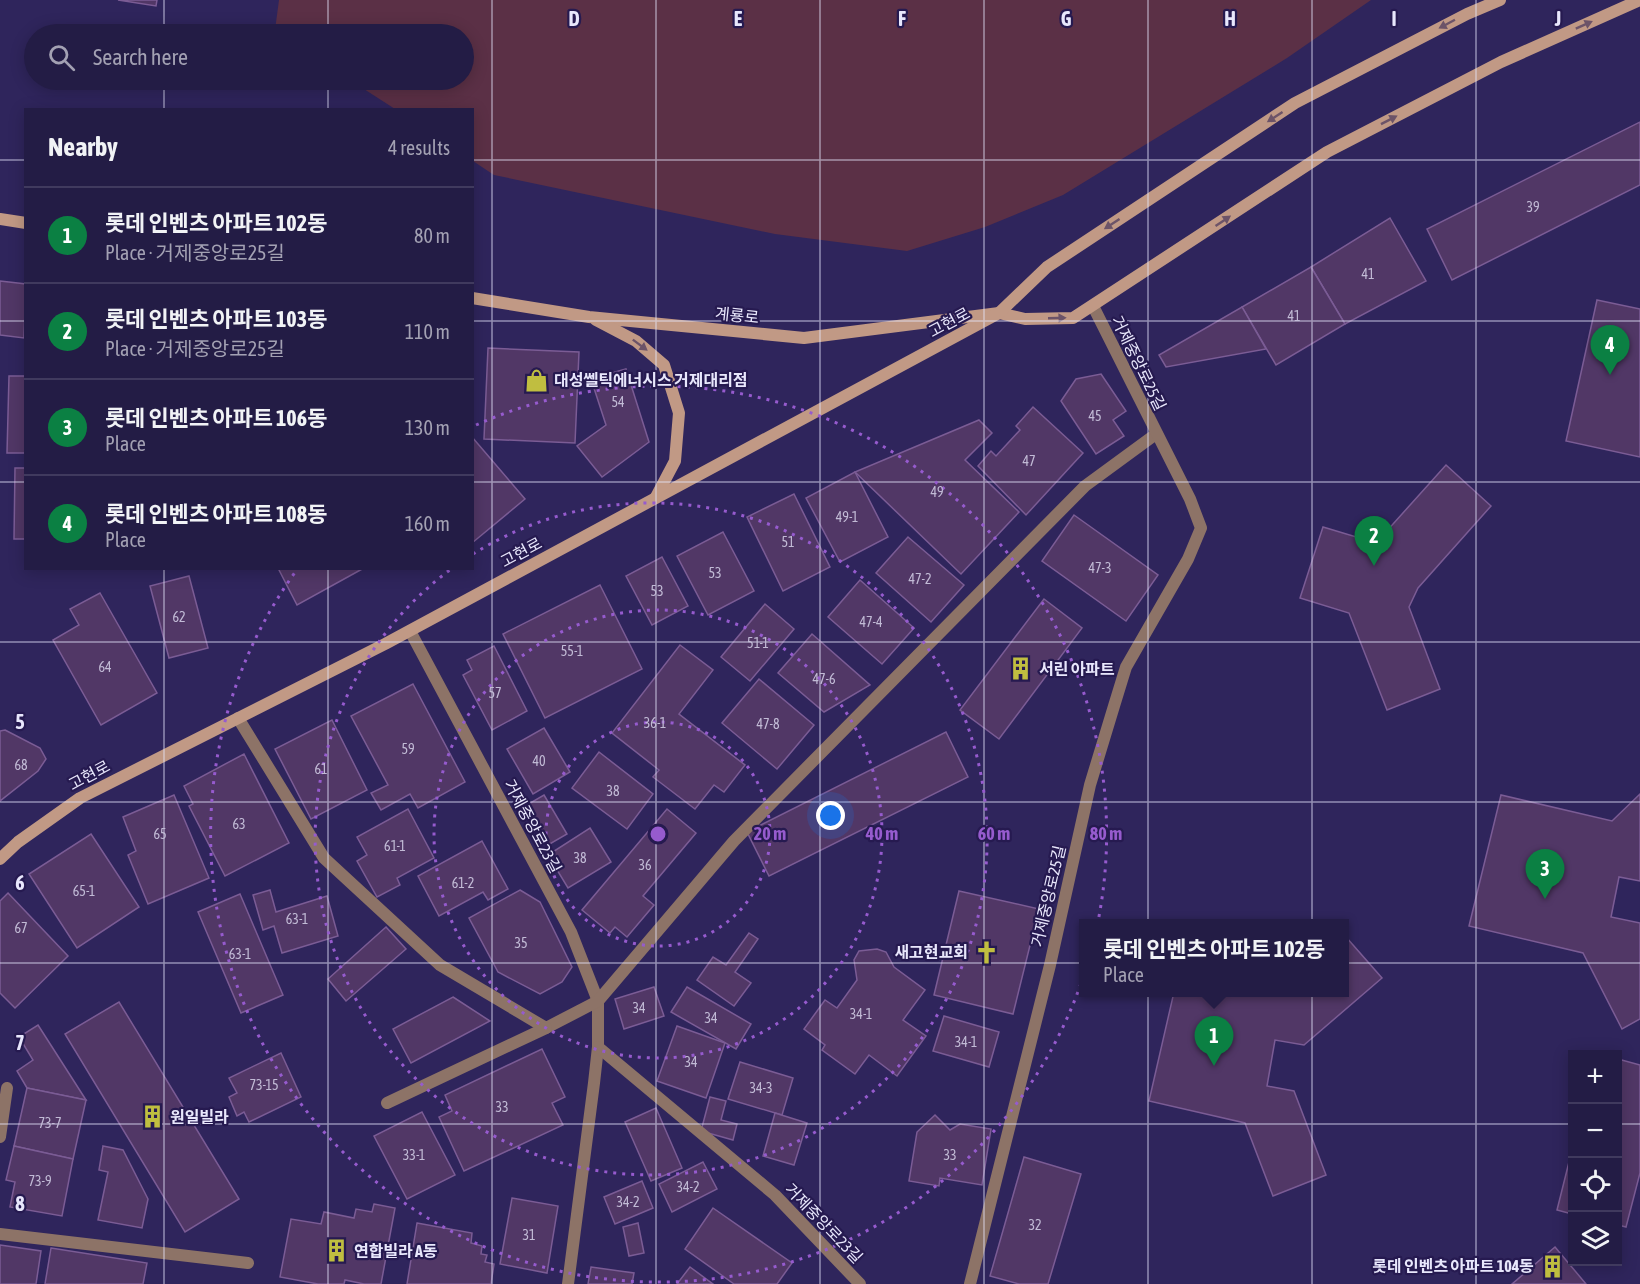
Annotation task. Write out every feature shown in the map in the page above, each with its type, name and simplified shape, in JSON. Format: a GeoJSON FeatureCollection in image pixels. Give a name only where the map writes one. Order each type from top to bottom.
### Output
{"type":"FeatureCollection","features":[{"type":"Feature","properties":{"kind":"street","name":"고현로"},"geometry":{"type":"LineString","coordinates":[[0,859],[18,842],[80,798],[410,630],[999,313],[1047,267],[1295,103],[1467,14],[1500,0]]}},
{"type":"Feature","properties":{"kind":"street","name":"계룡로"},"geometry":{"type":"LineString","coordinates":[[474,298],[589,317],[804,338],[999,313],[1025,319],[1073,318],[1327,152],[1501,62],[1640,0]]}},
{"type":"Feature","properties":{"kind":"street"},"geometry":{"type":"LineString","coordinates":[[0,219],[24,223]]}},
{"type":"Feature","properties":{"kind":"street","name":"거제중앙로25길"},"geometry":{"type":"LineString","coordinates":[[970,1284],[1050,965],[1090,785],[1114,706],[1126,667],[1188,558],[1202,528],[1190,499],[1093,306]]}},
{"type":"Feature","properties":{"kind":"street"},"geometry":{"type":"LineString","coordinates":[[589,317],[636,341],[664,365],[679,413],[675,461],[656,497]]}},
{"type":"Feature","properties":{"kind":"street","name":"거제중앙로25길"},"geometry":{"type":"LineString","coordinates":[[598,1001],[742,832],[1085,486],[1156,434]]}},
{"type":"Feature","properties":{"kind":"street","name":"거제중앙로23길"},"geometry":{"type":"LineString","coordinates":[[410,630],[571,932],[598,1001],[598,1047],[568,1284]]}},
{"type":"Feature","properties":{"kind":"street"},"geometry":{"type":"LineString","coordinates":[[238,718],[324,858],[440,965],[546,1028]]}},
{"type":"Feature","properties":{"kind":"street"},"geometry":{"type":"LineString","coordinates":[[387,1103],[598,1001]]}},
{"type":"Feature","properties":{"kind":"street","name":"거제중앙로23길"},"geometry":{"type":"LineString","coordinates":[[598,1047],[775,1195],[860,1284]]}},
{"type":"Feature","properties":{"kind":"street"},"geometry":{"type":"LineString","coordinates":[[0,1137],[8,1088]]}},
{"type":"Feature","properties":{"kind":"street"},"geometry":{"type":"LineString","coordinates":[[0,1234],[248,1263]]}},
{"type":"Feature","properties":{"kind":"shaded area"},"geometry":{"type":"Polygon","coordinates":[[[279,0],[1371,0],[1287,58],[1063,195],[985,227],[907,251],[775,234],[494,175],[474,162],[474,108],[393,108],[366,90],[474,90],[474,24],[276,24],[279,0]]]}},
{"type":"Feature","properties":{"kind":"building"},"geometry":{"type":"Polygon","coordinates":[[[118,0],[157,0],[156,6],[118,0]]]}},
{"type":"Feature","properties":{"kind":"building"},"geometry":{"type":"Polygon","coordinates":[[[1640,122],[1640,185],[1452,280],[1427,229],[1640,122]]]}},
{"type":"Feature","properties":{"kind":"building"},"geometry":{"type":"Polygon","coordinates":[[[1390,218],[1426,281],[1345,324],[1311,267],[1390,218]]]}},
{"type":"Feature","properties":{"kind":"building"},"geometry":{"type":"Polygon","coordinates":[[[1311,267],[1345,324],[1276,365],[1242,307],[1311,267]]]}},
{"type":"Feature","properties":{"kind":"building"},"geometry":{"type":"Polygon","coordinates":[[[0,281],[24,284],[24,338],[0,335],[0,281]]]}},
{"type":"Feature","properties":{"kind":"building"},"geometry":{"type":"Polygon","coordinates":[[[1597,300],[1640,309],[1640,457],[1566,441],[1597,300]]]}},
{"type":"Feature","properties":{"kind":"building"},"geometry":{"type":"Polygon","coordinates":[[[1242,307],[1266,349],[1166,367],[1159,355],[1242,307]]]}},
{"type":"Feature","properties":{"kind":"building"},"geometry":{"type":"Polygon","coordinates":[[[488,348],[579,352],[575,443],[484,439],[488,348]]]}},
{"type":"Feature","properties":{"kind":"building"},"geometry":{"type":"Polygon","coordinates":[[[626,369],[649,442],[602,477],[577,446],[606,425],[591,379],[626,369]]]}},
{"type":"Feature","properties":{"kind":"building"},"geometry":{"type":"Polygon","coordinates":[[[1101,374],[1126,411],[1113,420],[1124,436],[1096,454],[1061,401],[1076,379],[1101,374]]]}},
{"type":"Feature","properties":{"kind":"building"},"geometry":{"type":"Polygon","coordinates":[[[9,376],[24,376],[24,453],[7,453],[9,376]]]}},
{"type":"Feature","properties":{"kind":"building"},"geometry":{"type":"Polygon","coordinates":[[[1033,407],[1083,453],[1026,515],[978,466],[991,451],[996,456],[1020,430],[1016,426],[1033,407]]]}},
{"type":"Feature","properties":{"kind":"building"},"geometry":{"type":"Polygon","coordinates":[[[979,420],[992,433],[965,460],[1019,512],[961,574],[855,472],[979,420]]]}},
{"type":"Feature","properties":{"kind":"building"},"geometry":{"type":"Polygon","coordinates":[[[474,439],[525,499],[474,541],[474,439]]]}},
{"type":"Feature","properties":{"kind":"building"},"geometry":{"type":"Polygon","coordinates":[[[1446,465],[1491,506],[1418,588],[1409,607],[1440,689],[1387,710],[1349,613],[1300,598],[1323,527],[1376,543],[1446,465]]]}},
{"type":"Feature","properties":{"kind":"building"},"geometry":{"type":"Polygon","coordinates":[[[15,468],[24,468],[24,539],[14,539],[15,468]]]}},
{"type":"Feature","properties":{"kind":"building"},"geometry":{"type":"Polygon","coordinates":[[[855,472],[888,537],[840,562],[806,498],[855,472]]]}},
{"type":"Feature","properties":{"kind":"building"},"geometry":{"type":"Polygon","coordinates":[[[794,494],[830,567],[783,591],[747,517],[794,494]]]}},
{"type":"Feature","properties":{"kind":"building"},"geometry":{"type":"Polygon","coordinates":[[[1074,515],[1158,575],[1126,621],[1042,561],[1074,515]]]}},
{"type":"Feature","properties":{"kind":"building"},"geometry":{"type":"Polygon","coordinates":[[[723,532],[754,591],[708,615],[677,556],[723,532]]]}},
{"type":"Feature","properties":{"kind":"building"},"geometry":{"type":"Polygon","coordinates":[[[908,537],[964,585],[931,622],[876,573],[908,537]]]}},
{"type":"Feature","properties":{"kind":"building"},"geometry":{"type":"Polygon","coordinates":[[[662,557],[688,606],[652,625],[626,576],[662,557]]]}},
{"type":"Feature","properties":{"kind":"building"},"geometry":{"type":"Polygon","coordinates":[[[279,570],[360,570],[297,605],[279,570]]]}},
{"type":"Feature","properties":{"kind":"building"},"geometry":{"type":"Polygon","coordinates":[[[189,576],[208,648],[169,658],[150,586],[189,576]]]}},
{"type":"Feature","properties":{"kind":"building"},"geometry":{"type":"Polygon","coordinates":[[[860,580],[914,628],[882,664],[828,617],[860,580]]]}},
{"type":"Feature","properties":{"kind":"building"},"geometry":{"type":"Polygon","coordinates":[[[600,585],[642,669],[545,718],[503,634],[600,585]]]}},
{"type":"Feature","properties":{"kind":"building"},"geometry":{"type":"Polygon","coordinates":[[[100,593],[157,693],[101,725],[53,640],[79,625],[70,609],[100,593]]]}},
{"type":"Feature","properties":{"kind":"building","name":"서린 아파트"},"geometry":{"type":"Polygon","coordinates":[[[1044,599],[1082,628],[999,739],[960,710],[1044,599]]]}},
{"type":"Feature","properties":{"kind":"building"},"geometry":{"type":"Polygon","coordinates":[[[765,604],[794,629],[750,681],[721,657],[765,604]]]}},
{"type":"Feature","properties":{"kind":"building"},"geometry":{"type":"Polygon","coordinates":[[[812,634],[870,685],[824,712],[778,673],[812,634]]]}},
{"type":"Feature","properties":{"kind":"building"},"geometry":{"type":"Polygon","coordinates":[[[680,645],[713,670],[679,714],[745,765],[724,792],[714,785],[695,809],[653,777],[659,770],[612,733],[680,645]]]}},
{"type":"Feature","properties":{"kind":"building"},"geometry":{"type":"Polygon","coordinates":[[[494,646],[527,711],[492,730],[463,675],[472,670],[467,660],[494,646]]]}},
{"type":"Feature","properties":{"kind":"building"},"geometry":{"type":"Polygon","coordinates":[[[759,679],[814,725],[777,769],[722,723],[759,679]]]}},
{"type":"Feature","properties":{"kind":"building"},"geometry":{"type":"Polygon","coordinates":[[[413,684],[465,782],[418,808],[410,794],[381,810],[371,793],[388,785],[351,716],[413,684]]]}},
{"type":"Feature","properties":{"kind":"building"},"geometry":{"type":"Polygon","coordinates":[[[332,720],[367,790],[311,819],[275,749],[332,720]]]}},
{"type":"Feature","properties":{"kind":"building"},"geometry":{"type":"Polygon","coordinates":[[[544,728],[570,772],[533,794],[507,749],[544,728]]]}},
{"type":"Feature","properties":{"kind":"building"},"geometry":{"type":"Polygon","coordinates":[[[5,730],[40,748],[46,759],[38,771],[0,801],[0,731],[5,730]]]}},
{"type":"Feature","properties":{"kind":"building"},"geometry":{"type":"Polygon","coordinates":[[[946,732],[968,777],[769,876],[747,832],[946,732]]]}},
{"type":"Feature","properties":{"kind":"building"},"geometry":{"type":"Polygon","coordinates":[[[599,752],[653,794],[627,829],[572,788],[599,752]]]}},
{"type":"Feature","properties":{"kind":"building"},"geometry":{"type":"Polygon","coordinates":[[[244,754],[289,843],[225,876],[189,806],[193,804],[184,786],[244,754]]]}},
{"type":"Feature","properties":{"kind":"building"},"geometry":{"type":"Polygon","coordinates":[[[1640,794],[1640,881],[1619,877],[1611,917],[1640,923],[1640,1019],[1622,1029],[1583,953],[1469,926],[1501,795],[1612,821],[1640,794]]]}},
{"type":"Feature","properties":{"kind":"building"},"geometry":{"type":"Polygon","coordinates":[[[174,795],[209,878],[148,904],[128,855],[136,851],[123,817],[174,795]]]}},
{"type":"Feature","properties":{"kind":"building"},"geometry":{"type":"Polygon","coordinates":[[[544,795],[567,834],[548,845],[525,806],[544,795]]]}},
{"type":"Feature","properties":{"kind":"building"},"geometry":{"type":"Polygon","coordinates":[[[408,809],[434,858],[397,878],[400,885],[377,897],[357,861],[367,855],[357,837],[408,809]]]}},
{"type":"Feature","properties":{"kind":"building"},"geometry":{"type":"Polygon","coordinates":[[[667,809],[696,833],[643,896],[654,905],[627,937],[615,927],[610,933],[582,910],[667,809]]]}},
{"type":"Feature","properties":{"kind":"building"},"geometry":{"type":"Polygon","coordinates":[[[590,828],[611,862],[568,888],[548,855],[590,828]]]}},
{"type":"Feature","properties":{"kind":"building"},"geometry":{"type":"Polygon","coordinates":[[[91,834],[139,907],[77,948],[29,874],[91,834]]]}},
{"type":"Feature","properties":{"kind":"building"},"geometry":{"type":"Polygon","coordinates":[[[482,841],[508,889],[488,900],[483,892],[439,916],[418,876],[482,841]]]}},
{"type":"Feature","properties":{"kind":"building"},"geometry":{"type":"Polygon","coordinates":[[[270,890],[276,912],[327,896],[338,936],[282,953],[274,926],[263,930],[253,895],[270,890]]]}},
{"type":"Feature","properties":{"kind":"building"},"geometry":{"type":"Polygon","coordinates":[[[520,890],[540,902],[572,967],[562,982],[540,994],[498,972],[469,918],[520,890]]]}},
{"type":"Feature","properties":{"kind":"building","name":"새고현교회"},"geometry":{"type":"Polygon","coordinates":[[[959,891],[1039,909],[1013,1014],[934,995],[959,891]]]}},
{"type":"Feature","properties":{"kind":"building"},"geometry":{"type":"Polygon","coordinates":[[[8,893],[68,956],[15,1008],[0,993],[0,901],[8,893]]]}},
{"type":"Feature","properties":{"kind":"building"},"geometry":{"type":"Polygon","coordinates":[[[240,894],[283,995],[241,1013],[198,912],[240,894]]]}},
{"type":"Feature","properties":{"kind":"building"},"geometry":{"type":"Polygon","coordinates":[[[386,927],[406,949],[346,1001],[328,979],[386,927]]]}},
{"type":"Feature","properties":{"kind":"building"},"geometry":{"type":"Polygon","coordinates":[[[749,933],[758,939],[735,972],[751,983],[734,1006],[697,980],[713,957],[726,965],[749,933]]]}},
{"type":"Feature","properties":{"kind":"building"},"geometry":{"type":"Polygon","coordinates":[[[1349,940],[1382,978],[1304,1045],[1275,1040],[1267,1086],[1294,1091],[1326,1175],[1273,1196],[1245,1123],[1149,1101],[1173,997],[1349,997],[1349,940]]]}},
{"type":"Feature","properties":{"kind":"building"},"geometry":{"type":"Polygon","coordinates":[[[877,949],[886,952],[894,967],[925,990],[903,1020],[926,1036],[897,1076],[869,1055],[855,1074],[822,1050],[825,1045],[804,1029],[825,1000],[837,1008],[857,980],[854,960],[859,951],[877,949]]]}},
{"type":"Feature","properties":{"kind":"building"},"geometry":{"type":"Polygon","coordinates":[[[654,987],[664,1016],[624,1029],[615,999],[654,987]]]}},
{"type":"Feature","properties":{"kind":"building"},"geometry":{"type":"Polygon","coordinates":[[[687,987],[751,1024],[736,1049],[671,1012],[687,987]]]}},
{"type":"Feature","properties":{"kind":"building"},"geometry":{"type":"Polygon","coordinates":[[[453,997],[490,1021],[411,1063],[393,1029],[453,997]]]}},
{"type":"Feature","properties":{"kind":"building","name":"원일빌라"},"geometry":{"type":"Polygon","coordinates":[[[119,1002],[239,1199],[185,1232],[65,1034],[119,1002]]]}},
{"type":"Feature","properties":{"kind":"building"},"geometry":{"type":"Polygon","coordinates":[[[944,1016],[999,1032],[989,1067],[933,1051],[944,1016]]]}},
{"type":"Feature","properties":{"kind":"building"},"geometry":{"type":"Polygon","coordinates":[[[38,1025],[86,1100],[27,1088],[17,1071],[33,1060],[19,1037],[38,1025]]]}},
{"type":"Feature","properties":{"kind":"building"},"geometry":{"type":"Polygon","coordinates":[[[677,1026],[725,1043],[706,1098],[657,1081],[677,1026]]]}},
{"type":"Feature","properties":{"kind":"building"},"geometry":{"type":"Polygon","coordinates":[[[542,1049],[565,1097],[552,1103],[563,1125],[464,1171],[439,1117],[452,1111],[445,1095],[542,1049]]]}},
{"type":"Feature","properties":{"kind":"building"},"geometry":{"type":"Polygon","coordinates":[[[281,1053],[301,1097],[249,1122],[244,1112],[237,1116],[229,1097],[237,1093],[229,1078],[281,1053]]]}},
{"type":"Feature","properties":{"kind":"building"},"geometry":{"type":"Polygon","coordinates":[[[1622,1060],[1640,1065],[1640,1173],[1626,1227],[1622,1226],[1622,1060]]]}},
{"type":"Feature","properties":{"kind":"building"},"geometry":{"type":"Polygon","coordinates":[[[740,1062],[793,1078],[782,1115],[728,1099],[740,1062]]]}},
{"type":"Feature","properties":{"kind":"building"},"geometry":{"type":"Polygon","coordinates":[[[27,1088],[86,1100],[73,1159],[14,1146],[27,1088]]]}},
{"type":"Feature","properties":{"kind":"building"},"geometry":{"type":"Polygon","coordinates":[[[710,1097],[726,1101],[721,1120],[737,1124],[733,1140],[701,1131],[710,1097]]]}},
{"type":"Feature","properties":{"kind":"building"},"geometry":{"type":"Polygon","coordinates":[[[656,1108],[682,1168],[651,1181],[625,1122],[656,1108]]]}},
{"type":"Feature","properties":{"kind":"building"},"geometry":{"type":"Polygon","coordinates":[[[422,1112],[455,1175],[407,1199],[374,1136],[422,1112]]]}},
{"type":"Feature","properties":{"kind":"building"},"geometry":{"type":"Polygon","coordinates":[[[775,1113],[807,1123],[794,1165],[763,1156],[775,1113]]]}},
{"type":"Feature","properties":{"kind":"building"},"geometry":{"type":"Polygon","coordinates":[[[935,1115],[950,1130],[960,1124],[991,1129],[982,1185],[940,1178],[939,1186],[909,1181],[917,1132],[935,1115]]]}},
{"type":"Feature","properties":{"kind":"building"},"geometry":{"type":"Polygon","coordinates":[[[14,1146],[73,1159],[62,1216],[10,1207],[15,1182],[6,1180],[14,1146]]]}},
{"type":"Feature","properties":{"kind":"building"},"geometry":{"type":"Polygon","coordinates":[[[103,1146],[123,1150],[148,1199],[142,1228],[98,1220],[108,1172],[99,1170],[103,1146]]]}},
{"type":"Feature","properties":{"kind":"building"},"geometry":{"type":"Polygon","coordinates":[[[1024,1157],[1081,1174],[1048,1284],[1019,1284],[990,1276],[1024,1157]]]}},
{"type":"Feature","properties":{"kind":"building"},"geometry":{"type":"Polygon","coordinates":[[[703,1162],[717,1189],[672,1212],[659,1184],[703,1162]]]}},
{"type":"Feature","properties":{"kind":"building"},"geometry":{"type":"Polygon","coordinates":[[[1568,1166],[1568,1213],[1557,1210],[1568,1166]]]}},
{"type":"Feature","properties":{"kind":"building"},"geometry":{"type":"Polygon","coordinates":[[[642,1181],[653,1208],[615,1224],[604,1197],[642,1181]]]}},
{"type":"Feature","properties":{"kind":"building"},"geometry":{"type":"Polygon","coordinates":[[[512,1198],[558,1206],[547,1273],[500,1264],[512,1198]]]}},
{"type":"Feature","properties":{"kind":"building","name":"연합빌라 A동"},"geometry":{"type":"Polygon","coordinates":[[[374,1204],[395,1208],[381,1284],[364,1284],[345,1280],[344,1284],[318,1284],[280,1277],[291,1219],[321,1224],[324,1212],[354,1218],[356,1209],[372,1212],[374,1204]]]}},
{"type":"Feature","properties":{"kind":"building"},"geometry":{"type":"Polygon","coordinates":[[[713,1208],[792,1263],[777,1284],[734,1284],[685,1249],[713,1208]]]}},
{"type":"Feature","properties":{"kind":"building"},"geometry":{"type":"Polygon","coordinates":[[[417,1223],[472,1233],[471,1243],[482,1246],[481,1254],[487,1255],[485,1262],[494,1264],[491,1284],[407,1284],[417,1223]]]}},
{"type":"Feature","properties":{"kind":"building"},"geometry":{"type":"Polygon","coordinates":[[[638,1223],[644,1253],[629,1256],[623,1227],[638,1223]]]}},
{"type":"Feature","properties":{"kind":"building"},"geometry":{"type":"Polygon","coordinates":[[[0,1245],[41,1251],[36,1284],[0,1284],[0,1245]]]}},
{"type":"Feature","properties":{"kind":"building","name":"롯데 인벤츠 아파트 104동"},"geometry":{"type":"Polygon","coordinates":[[[1555,1247],[1568,1263],[1568,1266],[1571,1266],[1586,1284],[1512,1284],[1555,1247]]]}},
{"type":"Feature","properties":{"kind":"building"},"geometry":{"type":"Polygon","coordinates":[[[51,1248],[147,1263],[143,1284],[45,1284],[51,1248]]]}},
{"type":"Feature","properties":{"kind":"building"},"geometry":{"type":"Polygon","coordinates":[[[591,1267],[634,1273],[632,1284],[588,1284],[591,1267]]]}},
{"type":"Feature","properties":{"kind":"building"},"geometry":{"type":"Polygon","coordinates":[[[690,1267],[713,1284],[677,1284],[690,1267]]]}},
{"type":"Feature","properties":{"kind":"place","name":"롯데 인벤츠 아파트 108동"},"geometry":{"type":"Point","coordinates":[1610,375]}},
{"type":"Feature","properties":{"kind":"place","name":"대성쎌틱에너시스 거제대리점"},"geometry":{"type":"Point","coordinates":[536,380]}},
{"type":"Feature","properties":{"kind":"place","name":"롯데 인벤츠 아파트 103동"},"geometry":{"type":"Point","coordinates":[1374,566]}},
{"type":"Feature","properties":{"kind":"place","name":"서린 아파트"},"geometry":{"type":"Point","coordinates":[1021,669]}},
{"type":"Feature","properties":{"kind":"place","name":"롯데 인벤츠 아파트 106동"},"geometry":{"type":"Point","coordinates":[1545,899]}},
{"type":"Feature","properties":{"kind":"place","name":"새고현교회"},"geometry":{"type":"Point","coordinates":[986,952]}},
{"type":"Feature","properties":{"kind":"place","name":"롯데 인벤츠 아파트 102동"},"geometry":{"type":"Point","coordinates":[1214,1066]}},
{"type":"Feature","properties":{"kind":"place","name":"원일빌라"},"geometry":{"type":"Point","coordinates":[152,1117]}},
{"type":"Feature","properties":{"kind":"place","name":"연합빌라 A동"},"geometry":{"type":"Point","coordinates":[336,1251]}},
{"type":"Feature","properties":{"kind":"place","name":"롯데 인벤츠 아파트 104동"},"geometry":{"type":"Point","coordinates":[1552,1266]}}]}
